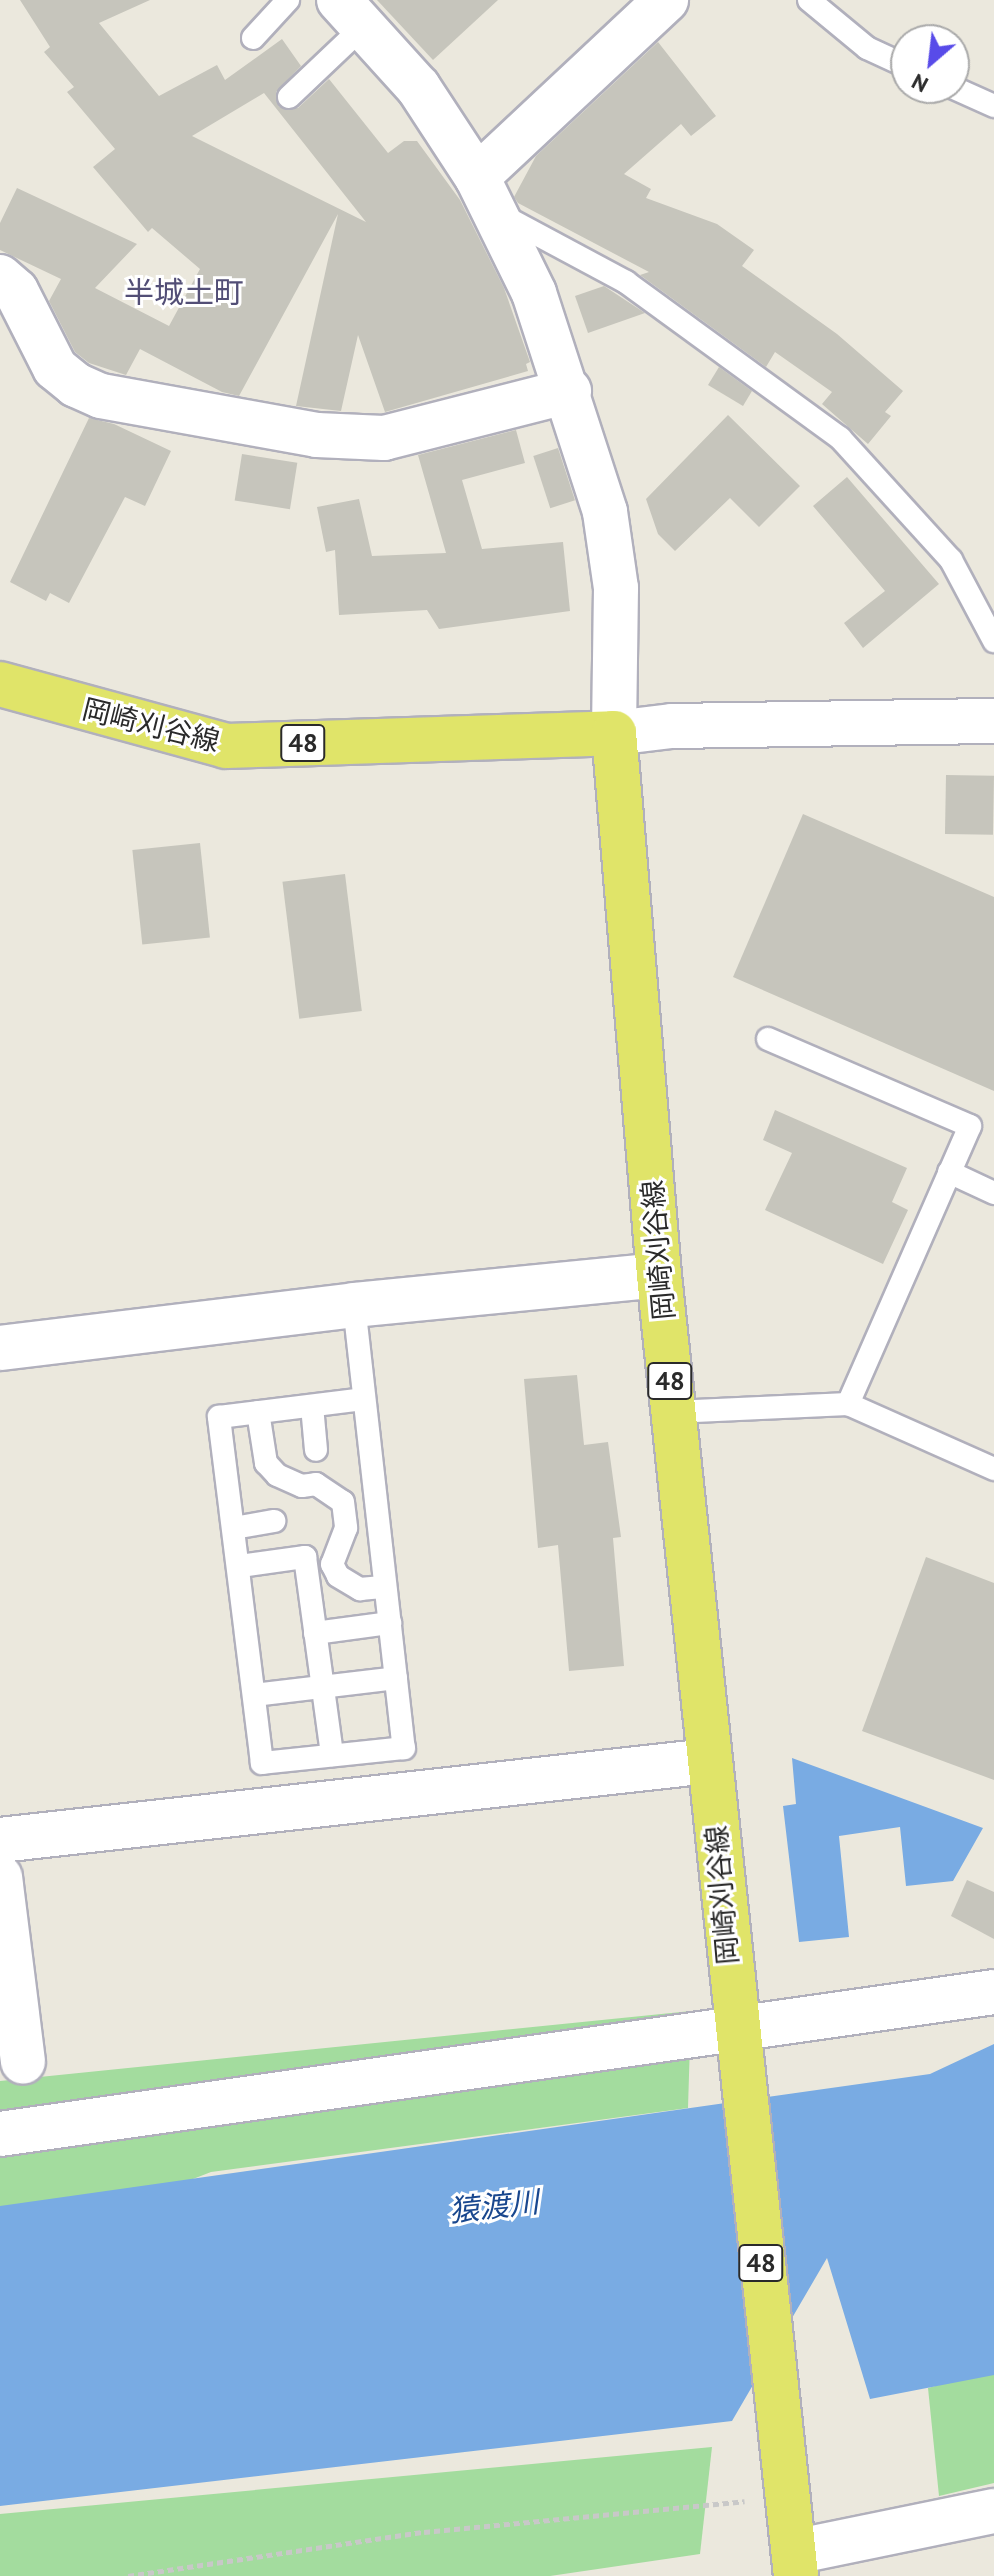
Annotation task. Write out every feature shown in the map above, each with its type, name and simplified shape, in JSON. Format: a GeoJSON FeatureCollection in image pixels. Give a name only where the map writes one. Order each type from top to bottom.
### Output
{"type":"FeatureCollection","features":[{"type":"Feature","properties":{"kind":"main road","name":"岡崎刈谷線"},"geometry":{"type":"LineString","coordinates":[[0,684],[226,746],[614,733],[659,1275],[735,2028],[795,2564]]}},
{"type":"Feature","properties":{"kind":"street"},"geometry":{"type":"LineString","coordinates":[[486,195],[666,0]]}},
{"type":"Feature","properties":{"kind":"street"},"geometry":{"type":"LineString","coordinates":[[352,12],[418,87],[486,195],[534,293],[569,391],[605,512],[616,588],[614,733],[672,726],[994,721]]}},
{"type":"Feature","properties":{"kind":"street"},"geometry":{"type":"LineString","coordinates":[[0,277],[16,291],[55,368],[76,385],[101,396],[317,435],[384,438],[569,391]]}},
{"type":"Feature","properties":{"kind":"street"},"geometry":{"type":"LineString","coordinates":[[0,1348],[354,1305],[659,1275]]}},
{"type":"Feature","properties":{"kind":"street"},"geometry":{"type":"LineString","coordinates":[[0,1840],[709,1761]]}},
{"type":"Feature","properties":{"kind":"street"},"geometry":{"type":"LineString","coordinates":[[0,1877],[23,2062]]}},
{"type":"Feature","properties":{"kind":"street"},"geometry":{"type":"LineString","coordinates":[[0,2134],[994,1992]]}},
{"type":"Feature","properties":{"kind":"street"},"geometry":{"type":"LineString","coordinates":[[795,2564],[994,2511]]}},
{"type":"Feature","properties":{"kind":"lane"},"geometry":{"type":"LineString","coordinates":[[253,38],[288,0]]}},
{"type":"Feature","properties":{"kind":"lane"},"geometry":{"type":"LineString","coordinates":[[809,0],[867,48],[890,59]]}},
{"type":"Feature","properties":{"kind":"lane"},"geometry":{"type":"LineString","coordinates":[[289,97],[352,12]]}},
{"type":"Feature","properties":{"kind":"lane"},"geometry":{"type":"LineString","coordinates":[[970,95],[994,106]]}},
{"type":"Feature","properties":{"kind":"lane"},"geometry":{"type":"LineString","coordinates":[[486,195],[626,282],[840,438],[951,560],[994,641]]}},
{"type":"Feature","properties":{"kind":"lane"},"geometry":{"type":"LineString","coordinates":[[768,1039],[970,1126],[848,1404]]}},
{"type":"Feature","properties":{"kind":"lane"},"geometry":{"type":"LineString","coordinates":[[949,1172],[994,1193]]}},
{"type":"Feature","properties":{"kind":"lane"},"geometry":{"type":"LineString","coordinates":[[354,1305],[404,1748],[262,1763],[240,1566],[219,1417],[363,1399]]}},
{"type":"Feature","properties":{"kind":"lane"},"geometry":{"type":"LineString","coordinates":[[673,1412],[848,1404],[994,1469]]}},
{"type":"Feature","properties":{"kind":"lane"},"geometry":{"type":"LineString","coordinates":[[312,1406],[316,1450]]}},
{"type":"Feature","properties":{"kind":"lane"},"geometry":{"type":"LineString","coordinates":[[258,1412],[266,1463],[277,1475],[302,1486],[316,1484],[343,1502],[346,1528],[332,1564],[338,1576],[360,1589],[385,1587]]}},
{"type":"Feature","properties":{"kind":"lane"},"geometry":{"type":"LineString","coordinates":[[234,1528],[274,1521]]}},
{"type":"Feature","properties":{"kind":"lane"},"geometry":{"type":"LineString","coordinates":[[240,1566],[305,1557],[332,1755]]}},
{"type":"Feature","properties":{"kind":"lane"},"geometry":{"type":"LineString","coordinates":[[315,1633],[390,1623]]}},
{"type":"Feature","properties":{"kind":"lane"},"geometry":{"type":"LineString","coordinates":[[254,1695],[396,1678]]}},
{"type":"Feature","properties":{"kind":"path"},"geometry":{"type":"LineString","coordinates":[[128,2576],[424,2532],[786,2498]]}},
{"type":"Feature","properties":{"kind":"green space"},"geometry":{"type":"Polygon","coordinates":[[[691,2011],[688,2108],[211,2172],[0,2254],[0,2081],[691,2011]]]}},
{"type":"Feature","properties":{"kind":"green space"},"geometry":{"type":"Polygon","coordinates":[[[994,2370],[994,2483],[939,2496],[928,2388],[994,2370]]]}},
{"type":"Feature","properties":{"kind":"green space"},"geometry":{"type":"Polygon","coordinates":[[[712,2447],[700,2554],[550,2576],[0,2576],[0,2514],[712,2447]]]}},
{"type":"Feature","properties":{"kind":"water"},"geometry":{"type":"Polygon","coordinates":[[[792,1758],[983,1828],[953,1881],[906,1886],[900,1827],[839,1836],[849,1937],[799,1942],[783,1806],[796,1804],[792,1758]]]}},
{"type":"Feature","properties":{"kind":"water","name":"猿渡川"},"geometry":{"type":"Polygon","coordinates":[[[994,2044],[994,2375],[870,2399],[827,2258],[732,2421],[0,2506],[0,2206],[930,2074],[994,2044]]]}},
{"type":"Feature","properties":{"kind":"building"},"geometry":{"type":"Polygon","coordinates":[[[20,0],[150,0],[99,23],[159,96],[217,65],[225,80],[282,39],[301,66],[276,92],[279,107],[298,108],[329,79],[388,153],[404,141],[417,141],[460,200],[504,288],[530,362],[526,364],[528,371],[385,412],[358,335],[341,411],[296,406],[338,214],[239,396],[222,392],[140,349],[126,375],[89,363],[75,352],[49,301],[61,279],[0,250],[0,223],[17,188],[137,244],[95,288],[169,326],[200,269],[152,228],[148,232],[93,167],[115,149],[67,92],[74,87],[44,52],[50,47],[20,0]],[[264,93],[192,136],[366,222],[264,93]]]}},
{"type":"Feature","properties":{"kind":"building"},"geometry":{"type":"Polygon","coordinates":[[[377,0],[498,0],[433,60],[377,0]]]}},
{"type":"Feature","properties":{"kind":"building"},"geometry":{"type":"Polygon","coordinates":[[[658,42],[716,116],[691,136],[681,124],[624,174],[651,189],[646,198],[717,224],[754,250],[742,266],[837,334],[903,391],[885,412],[891,416],[868,444],[822,404],[832,392],[775,352],[766,367],[640,275],[649,272],[518,203],[514,197],[536,156],[658,42]]]}},
{"type":"Feature","properties":{"kind":"building"},"geometry":{"type":"Polygon","coordinates":[[[604,286],[645,313],[588,333],[575,296],[604,286]]]}},
{"type":"Feature","properties":{"kind":"building"},"geometry":{"type":"Polygon","coordinates":[[[719,367],[752,391],[743,406],[708,385],[719,367]]]}},
{"type":"Feature","properties":{"kind":"building"},"geometry":{"type":"Polygon","coordinates":[[[728,415],[800,486],[759,527],[730,498],[675,551],[658,534],[646,499],[728,415]]]}},
{"type":"Feature","properties":{"kind":"building"},"geometry":{"type":"Polygon","coordinates":[[[89,418],[114,424],[171,451],[145,506],[125,497],[69,603],[50,593],[46,601],[10,582],[89,418]]]}},
{"type":"Feature","properties":{"kind":"building"},"geometry":{"type":"Polygon","coordinates":[[[516,430],[525,463],[462,480],[482,549],[563,542],[570,611],[439,629],[427,610],[339,615],[335,550],[326,552],[317,507],[359,499],[372,556],[446,553],[418,455],[516,430]]]}},
{"type":"Feature","properties":{"kind":"building"},"geometry":{"type":"Polygon","coordinates":[[[558,448],[575,500],[550,508],[533,456],[558,448]]]}},
{"type":"Feature","properties":{"kind":"building"},"geometry":{"type":"Polygon","coordinates":[[[242,454],[297,463],[290,509],[235,500],[242,454]]]}},
{"type":"Feature","properties":{"kind":"building"},"geometry":{"type":"Polygon","coordinates":[[[847,477],[939,584],[863,648],[844,623],[885,591],[813,506],[847,477]]]}},
{"type":"Feature","properties":{"kind":"building"},"geometry":{"type":"Polygon","coordinates":[[[946,775],[994,776],[993,835],[945,834],[946,775]]]}},
{"type":"Feature","properties":{"kind":"building"},"geometry":{"type":"Polygon","coordinates":[[[803,814],[994,897],[994,1091],[733,977],[803,814]]]}},
{"type":"Feature","properties":{"kind":"building"},"geometry":{"type":"Polygon","coordinates":[[[200,843],[210,937],[142,945],[132,850],[200,843]]]}},
{"type":"Feature","properties":{"kind":"building"},"geometry":{"type":"Polygon","coordinates":[[[345,874],[362,1011],[299,1019],[282,882],[345,874]]]}},
{"type":"Feature","properties":{"kind":"building"},"geometry":{"type":"Polygon","coordinates":[[[775,1110],[907,1168],[892,1202],[908,1210],[883,1264],[765,1210],[792,1153],[763,1140],[775,1110]]]}},
{"type":"Feature","properties":{"kind":"building"},"geometry":{"type":"Polygon","coordinates":[[[577,1375],[584,1445],[608,1442],[621,1537],[613,1538],[624,1666],[569,1671],[558,1545],[538,1548],[524,1379],[577,1375]]]}},
{"type":"Feature","properties":{"kind":"building"},"geometry":{"type":"Polygon","coordinates":[[[926,1557],[994,1583],[994,1780],[862,1731],[926,1557]]]}},
{"type":"Feature","properties":{"kind":"building"},"geometry":{"type":"Polygon","coordinates":[[[967,1880],[994,1892],[994,1939],[951,1916],[967,1880]]]}},
{"type":"Feature","properties":{"kind":"district","name":"半城土町"},"geometry":{"type":"Point","coordinates":[184,292]}}]}
